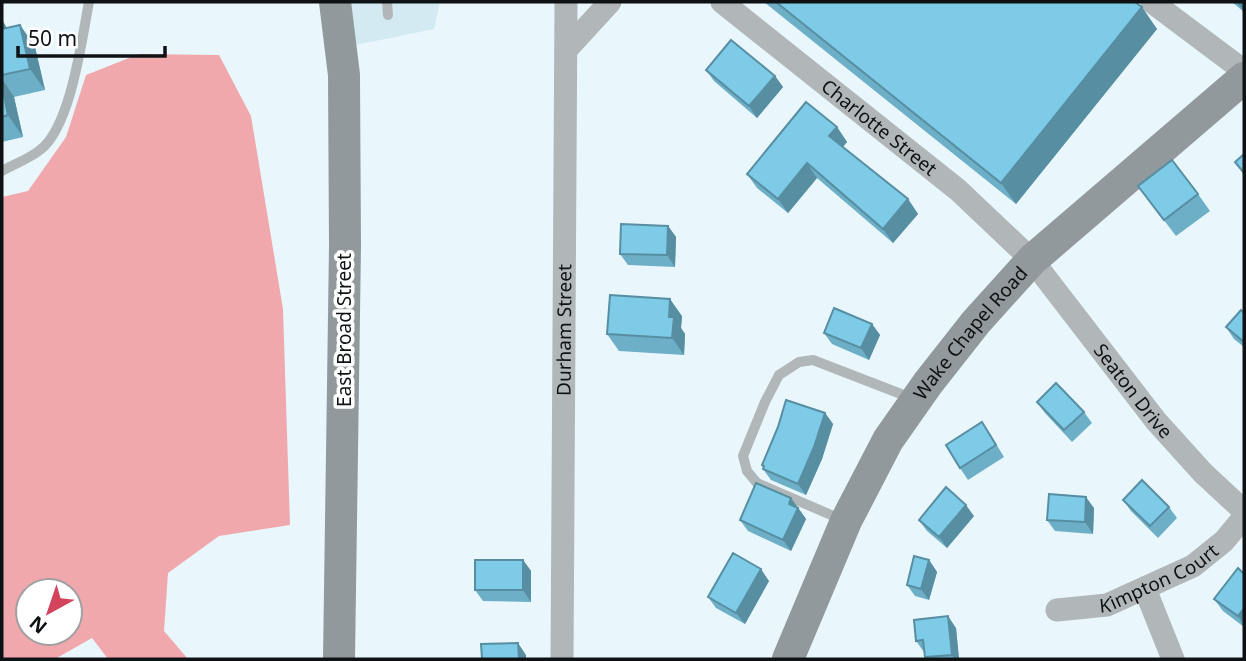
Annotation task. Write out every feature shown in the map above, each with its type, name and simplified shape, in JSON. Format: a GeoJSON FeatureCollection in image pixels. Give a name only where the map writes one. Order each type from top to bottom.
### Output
{"type":"FeatureCollection","features":[{"type":"Feature","properties":{"kind":"main road","name":"East Broad Street"},"geometry":{"type":"LineString","coordinates":[[335,2],[344,75],[345,233],[339,659]]}},
{"type":"Feature","properties":{"kind":"main road","name":"Wake Chapel Road"},"geometry":{"type":"LineString","coordinates":[[788,659],[846,521],[888,440],[976,322],[1031,260],[1244,78]]}},
{"type":"Feature","properties":{"kind":"street","name":"Durham Street"},"geometry":{"type":"LineString","coordinates":[[562,659],[566,2]]}},
{"type":"Feature","properties":{"kind":"street"},"geometry":{"type":"LineString","coordinates":[[566,50],[610,2]]}},
{"type":"Feature","properties":{"kind":"street","name":"Charlotte Street"},"geometry":{"type":"LineString","coordinates":[[722,2],[958,190],[1031,260]]}},
{"type":"Feature","properties":{"kind":"street"},"geometry":{"type":"LineString","coordinates":[[1152,2],[1244,71]]}},
{"type":"Feature","properties":{"kind":"street","name":"Seaton Drive"},"geometry":{"type":"LineString","coordinates":[[1031,260],[1156,421],[1203,473],[1244,511]]}},
{"type":"Feature","properties":{"kind":"street","name":"Kimpton Court"},"geometry":{"type":"LineString","coordinates":[[1056,610],[1107,605],[1193,566],[1224,541],[1244,517]]}},
{"type":"Feature","properties":{"kind":"street"},"geometry":{"type":"LineString","coordinates":[[1145,589],[1173,659]]}},
{"type":"Feature","properties":{"kind":"lane"},"geometry":{"type":"LineString","coordinates":[[2,171],[42,149],[57,129],[72,88],[89,2]]}},
{"type":"Feature","properties":{"kind":"lane"},"geometry":{"type":"LineString","coordinates":[[387,2],[388,15]]}},
{"type":"Feature","properties":{"kind":"lane"},"geometry":{"type":"LineString","coordinates":[[846,521],[757,483],[747,471],[743,456],[779,374],[799,362],[813,360],[916,400]]}},
{"type":"Feature","properties":{"kind":"shaded area"},"geometry":{"type":"Polygon","coordinates":[[[348,2],[440,2],[434,29],[351,46],[348,2]]]}},
{"type":"Feature","properties":{"kind":"shaded area"},"geometry":{"type":"Polygon","coordinates":[[[139,54],[219,55],[251,116],[283,309],[290,525],[219,536],[168,573],[164,631],[188,659],[108,659],[92,638],[84,643],[84,577],[14,577],[14,647],[76,647],[55,659],[2,659],[2,197],[28,191],[66,137],[86,75],[139,54]]]}},
{"type":"Feature","properties":{"kind":"building"},"geometry":{"type":"Polygon","coordinates":[[[776,2],[1135,2],[1142,7],[1001,183],[776,2]]]}},
{"type":"Feature","properties":{"kind":"building"},"geometry":{"type":"Polygon","coordinates":[[[20,25],[30,69],[2,75],[2,29],[20,25]]]}},
{"type":"Feature","properties":{"kind":"building"},"geometry":{"type":"Polygon","coordinates":[[[731,40],[775,76],[749,106],[706,70],[731,40]]]}},
{"type":"Feature","properties":{"kind":"building"},"geometry":{"type":"Polygon","coordinates":[[[2,86],[8,115],[2,117],[2,86]]]}},
{"type":"Feature","properties":{"kind":"building"},"geometry":{"type":"Polygon","coordinates":[[[806,102],[837,127],[829,136],[908,199],[883,229],[807,163],[778,199],[747,174],[806,102]]]}},
{"type":"Feature","properties":{"kind":"building"},"geometry":{"type":"Polygon","coordinates":[[[1244,154],[1244,173],[1235,162],[1244,154]]]}},
{"type":"Feature","properties":{"kind":"building"},"geometry":{"type":"Polygon","coordinates":[[[1172,160],[1198,194],[1164,220],[1138,186],[1172,160]]]}},
{"type":"Feature","properties":{"kind":"building"},"geometry":{"type":"Polygon","coordinates":[[[621,224],[668,226],[667,255],[620,254],[621,224]]]}},
{"type":"Feature","properties":{"kind":"building"},"geometry":{"type":"Polygon","coordinates":[[[610,295],[670,299],[669,317],[674,317],[672,338],[607,334],[610,295]]]}},
{"type":"Feature","properties":{"kind":"building"},"geometry":{"type":"Polygon","coordinates":[[[834,308],[872,324],[861,348],[824,333],[834,308]]]}},
{"type":"Feature","properties":{"kind":"building"},"geometry":{"type":"Polygon","coordinates":[[[1241,310],[1244,313],[1244,342],[1226,327],[1241,310]]]}},
{"type":"Feature","properties":{"kind":"building"},"geometry":{"type":"Polygon","coordinates":[[[1056,383],[1084,412],[1064,430],[1037,402],[1056,383]]]}},
{"type":"Feature","properties":{"kind":"building"},"geometry":{"type":"Polygon","coordinates":[[[786,400],[825,413],[798,484],[763,469],[762,465],[786,400]]]}},
{"type":"Feature","properties":{"kind":"building"},"geometry":{"type":"Polygon","coordinates":[[[982,422],[996,445],[960,468],[946,445],[982,422]]]}},
{"type":"Feature","properties":{"kind":"building"},"geometry":{"type":"Polygon","coordinates":[[[1142,480],[1169,507],[1150,526],[1123,500],[1142,480]]]}},
{"type":"Feature","properties":{"kind":"building"},"geometry":{"type":"Polygon","coordinates":[[[756,483],[791,498],[789,504],[798,508],[783,540],[740,520],[756,483]]]}},
{"type":"Feature","properties":{"kind":"building"},"geometry":{"type":"Polygon","coordinates":[[[946,487],[966,505],[939,537],[919,520],[946,487]]]}},
{"type":"Feature","properties":{"kind":"building"},"geometry":{"type":"Polygon","coordinates":[[[1049,494],[1086,497],[1085,522],[1047,520],[1049,494]]]}},
{"type":"Feature","properties":{"kind":"building"},"geometry":{"type":"Polygon","coordinates":[[[733,553],[761,569],[736,613],[708,597],[733,553]]]}},
{"type":"Feature","properties":{"kind":"building"},"geometry":{"type":"Polygon","coordinates":[[[914,556],[929,560],[921,589],[907,585],[914,556]]]}},
{"type":"Feature","properties":{"kind":"building"},"geometry":{"type":"Polygon","coordinates":[[[475,560],[523,560],[523,590],[475,590],[475,560]]]}},
{"type":"Feature","properties":{"kind":"building"},"geometry":{"type":"Polygon","coordinates":[[[1238,568],[1244,574],[1244,608],[1238,616],[1214,599],[1238,568]]]}},
{"type":"Feature","properties":{"kind":"building"},"geometry":{"type":"Polygon","coordinates":[[[948,616],[952,655],[925,657],[923,640],[916,641],[914,620],[948,616]]]}},
{"type":"Feature","properties":{"kind":"building"},"geometry":{"type":"Polygon","coordinates":[[[518,643],[519,659],[482,659],[481,644],[518,643]]]}}]}
